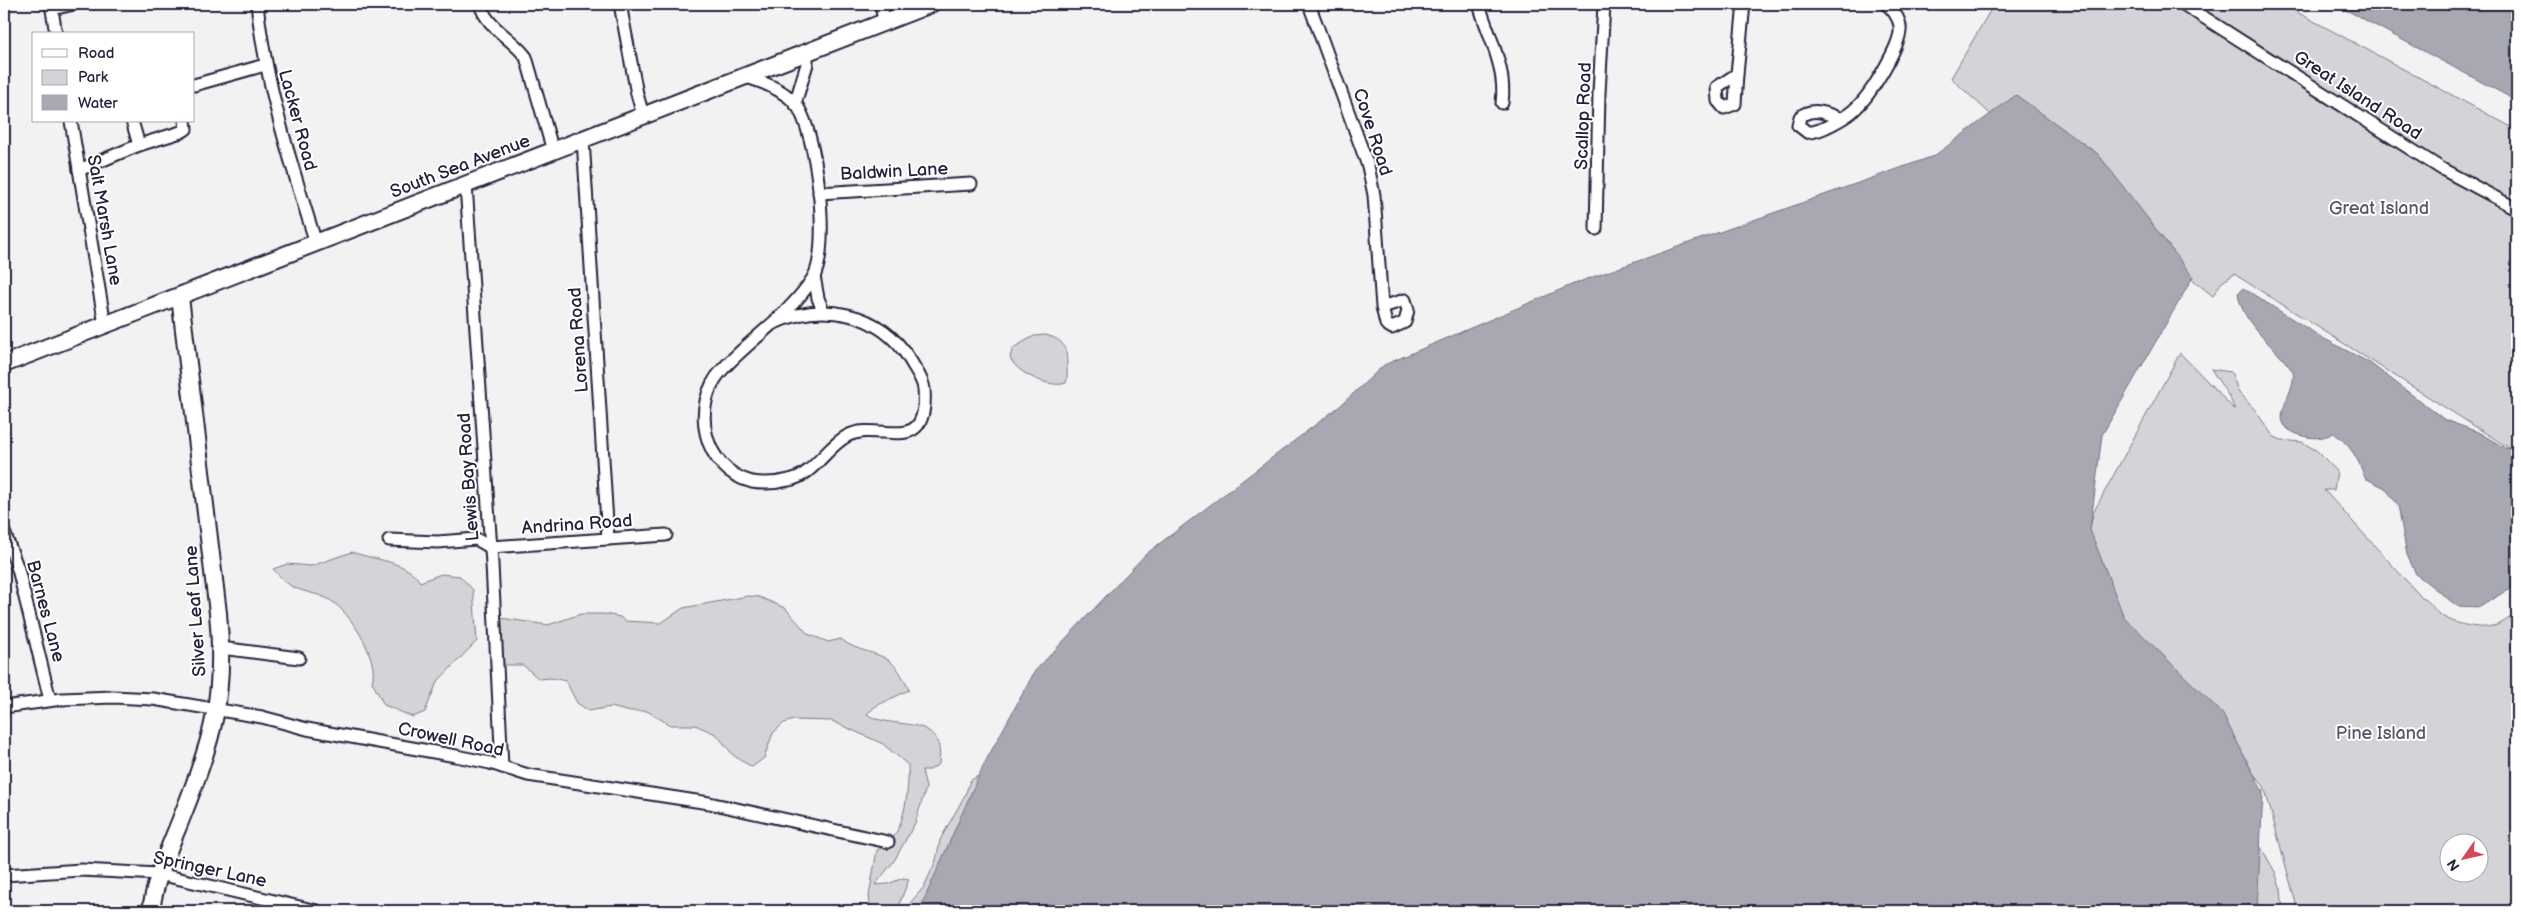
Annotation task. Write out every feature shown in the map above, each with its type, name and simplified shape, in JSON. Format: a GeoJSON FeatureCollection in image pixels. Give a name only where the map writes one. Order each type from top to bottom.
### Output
{"type":"FeatureCollection","features":[{"type":"Feature","properties":{"kind":"street"},"geometry":{"type":"LineString","coordinates":[[56,32],[52,6],[74,4]]}},
{"type":"Feature","properties":{"kind":"street","name":"Lacker Road"},"geometry":{"type":"LineString","coordinates":[[257,4],[265,66],[299,193],[316,243]]}},
{"type":"Feature","properties":{"kind":"street"},"geometry":{"type":"LineString","coordinates":[[480,4],[485,17],[519,47],[526,57],[553,151]]}},
{"type":"Feature","properties":{"kind":"street"},"geometry":{"type":"LineString","coordinates":[[620,4],[637,94],[643,115]]}},
{"type":"Feature","properties":{"kind":"street"},"geometry":{"type":"LineString","coordinates":[[881,4],[884,21]]}},
{"type":"Feature","properties":{"kind":"street","name":"South Sea Avenue"},"geometry":{"type":"LineString","coordinates":[[4,364],[180,297],[807,50],[932,4]]}},
{"type":"Feature","properties":{"kind":"street","name":"Cove Road"},"geometry":{"type":"LineString","coordinates":[[1308,4],[1368,166],[1374,195],[1382,307]]}},
{"type":"Feature","properties":{"kind":"street"},"geometry":{"type":"LineString","coordinates":[[1479,4],[1499,63],[1503,94],[1502,103]]}},
{"type":"Feature","properties":{"kind":"street","name":"Scallop Road"},"geometry":{"type":"LineString","coordinates":[[1596,229],[1599,92],[1604,4]]}},
{"type":"Feature","properties":{"kind":"street"},"geometry":{"type":"LineString","coordinates":[[1737,74],[1744,4]]}},
{"type":"Feature","properties":{"kind":"street"},"geometry":{"type":"LineString","coordinates":[[1839,118],[1856,109],[1862,102],[1880,74],[1898,40],[1900,26],[1894,12],[1886,4]]}},
{"type":"Feature","properties":{"kind":"street","name":"Great Island Road"},"geometry":{"type":"LineString","coordinates":[[2183,4],[2442,169],[2517,209]]}},
{"type":"Feature","properties":{"kind":"street"},"geometry":{"type":"LineString","coordinates":[[795,104],[807,64],[807,50]]}},
{"type":"Feature","properties":{"kind":"street"},"geometry":{"type":"LineString","coordinates":[[195,85],[265,66]]}},
{"type":"Feature","properties":{"kind":"street"},"geometry":{"type":"LineString","coordinates":[[741,76],[767,84],[795,104],[808,135],[819,192],[821,255],[814,276],[794,302],[717,375],[709,386],[704,404],[704,431],[715,454],[742,478],[766,483],[799,478],[847,436],[860,432],[887,434],[909,431],[923,415],[924,384],[902,348],[890,336],[860,319],[823,311],[792,315],[772,324]]}},
{"type":"Feature","properties":{"kind":"street","name":"Salt Marsh Lane"},"geometry":{"type":"LineString","coordinates":[[71,122],[105,325]]}},
{"type":"Feature","properties":{"kind":"street"},"geometry":{"type":"LineString","coordinates":[[132,122],[139,145]]}},
{"type":"Feature","properties":{"kind":"street"},"geometry":{"type":"LineString","coordinates":[[79,170],[139,145],[182,132],[186,129],[185,122]]}},
{"type":"Feature","properties":{"kind":"street","name":"Lorena Road"},"geometry":{"type":"LineString","coordinates":[[583,139],[608,539]]}},
{"type":"Feature","properties":{"kind":"street","name":"Baldwin Lane"},"geometry":{"type":"LineString","coordinates":[[819,192],[970,184]]}},
{"type":"Feature","properties":{"kind":"street","name":"Lewis Bay Road"},"geometry":{"type":"LineString","coordinates":[[466,185],[490,547],[502,767]]}},
{"type":"Feature","properties":{"kind":"street"},"geometry":{"type":"LineString","coordinates":[[814,276],[818,298],[823,311]]}},
{"type":"Feature","properties":{"kind":"street","name":"Silver Leaf Lane"},"geometry":{"type":"LineString","coordinates":[[151,911],[160,874],[214,729],[222,648],[180,297]]}},
{"type":"Feature","properties":{"kind":"street","name":"Barnes Lane"},"geometry":{"type":"LineString","coordinates":[[4,532],[18,569],[50,700]]}},
{"type":"Feature","properties":{"kind":"street","name":"Andrina Road"},"geometry":{"type":"LineString","coordinates":[[490,547],[666,535]]}},
{"type":"Feature","properties":{"kind":"street"},"geometry":{"type":"LineString","coordinates":[[388,540],[438,542],[476,538],[490,547]]}},
{"type":"Feature","properties":{"kind":"street"},"geometry":{"type":"LineString","coordinates":[[222,648],[299,658]]}},
{"type":"Feature","properties":{"kind":"street","name":"Crowell Road"},"geometry":{"type":"LineString","coordinates":[[4,707],[50,700],[113,697],[153,699],[502,767],[528,775],[709,803],[888,842]]}},
{"type":"Feature","properties":{"kind":"street","name":"Springer Lane"},"geometry":{"type":"LineString","coordinates":[[4,875],[82,870],[160,874],[317,911]]}},
{"type":"Feature","properties":{"kind":"green space","name":"Great Island"},"geometry":{"type":"Polygon","coordinates":[[[1994,4],[2282,4],[2517,130],[2517,453],[2234,274],[2221,283],[2213,296],[2012,134],[1951,78],[1994,4]]]}},
{"type":"Feature","properties":{"kind":"green space"},"geometry":{"type":"Polygon","coordinates":[[[1046,335],[1057,339],[1064,346],[1067,360],[1066,383],[1052,384],[1034,378],[1019,369],[1010,357],[1013,348],[1034,336],[1046,335]]]}},
{"type":"Feature","properties":{"kind":"green space","name":"Pine Island"},"geometry":{"type":"Polygon","coordinates":[[[2180,353],[2235,410],[2230,398],[2211,369],[2231,372],[2239,393],[2255,410],[2273,436],[2281,440],[2302,442],[2317,451],[2337,471],[2334,490],[2324,490],[2422,598],[2439,614],[2465,625],[2487,627],[2499,624],[2517,613],[2517,911],[2298,911],[2264,786],[2213,727],[2253,833],[2275,872],[2281,889],[2283,911],[2218,911],[2131,631],[2085,555],[2093,513],[2180,353]]]}},
{"type":"Feature","properties":{"kind":"green space"},"geometry":{"type":"Polygon","coordinates":[[[352,552],[399,565],[415,575],[420,582],[441,574],[460,576],[473,590],[477,641],[437,682],[425,712],[413,717],[384,705],[372,682],[372,661],[368,649],[354,625],[338,606],[321,596],[290,585],[273,569],[287,564],[311,566],[352,552]]]}},
{"type":"Feature","properties":{"kind":"green space"},"geometry":{"type":"Polygon","coordinates":[[[748,596],[759,597],[785,608],[808,634],[828,642],[841,639],[847,644],[880,656],[892,663],[904,679],[909,690],[876,706],[867,714],[877,719],[926,729],[934,736],[939,747],[939,764],[930,770],[922,770],[926,788],[915,823],[894,861],[875,885],[888,884],[903,878],[909,879],[900,902],[900,909],[903,911],[871,911],[869,896],[877,850],[886,845],[894,836],[899,826],[908,788],[908,765],[883,744],[832,721],[794,720],[784,723],[773,733],[764,758],[752,767],[734,756],[716,734],[695,725],[670,725],[647,711],[626,711],[611,707],[589,711],[577,703],[566,681],[551,678],[539,679],[523,665],[506,665],[498,660],[493,624],[501,618],[548,625],[581,614],[605,614],[620,617],[625,621],[661,623],[683,608],[748,596]]]}},
{"type":"Feature","properties":{"kind":"green space"},"geometry":{"type":"Polygon","coordinates":[[[993,766],[985,911],[903,911],[924,887],[936,860],[940,840],[965,795],[970,781],[993,766]]]}},
{"type":"Feature","properties":{"kind":"water"},"geometry":{"type":"Polygon","coordinates":[[[2335,4],[2517,4],[2517,101],[2335,4]]]}},
{"type":"Feature","properties":{"kind":"water"},"geometry":{"type":"Polygon","coordinates":[[[2016,95],[2098,154],[2193,277],[2102,435],[2090,530],[2124,617],[2222,713],[2263,792],[2257,911],[919,911],[983,766],[1035,671],[1146,554],[1340,406],[1384,365],[1576,283],[1934,156],[2016,95]]]}},
{"type":"Feature","properties":{"kind":"water"},"geometry":{"type":"Polygon","coordinates":[[[2243,288],[2321,337],[2370,363],[2445,420],[2478,432],[2505,448],[2517,450],[2517,584],[2480,607],[2457,606],[2416,574],[2407,555],[2398,505],[2385,488],[2365,478],[2360,464],[2353,453],[2334,433],[2317,438],[2309,437],[2289,430],[2283,423],[2282,416],[2293,381],[2293,372],[2246,316],[2238,293],[2243,288]]]}}]}
